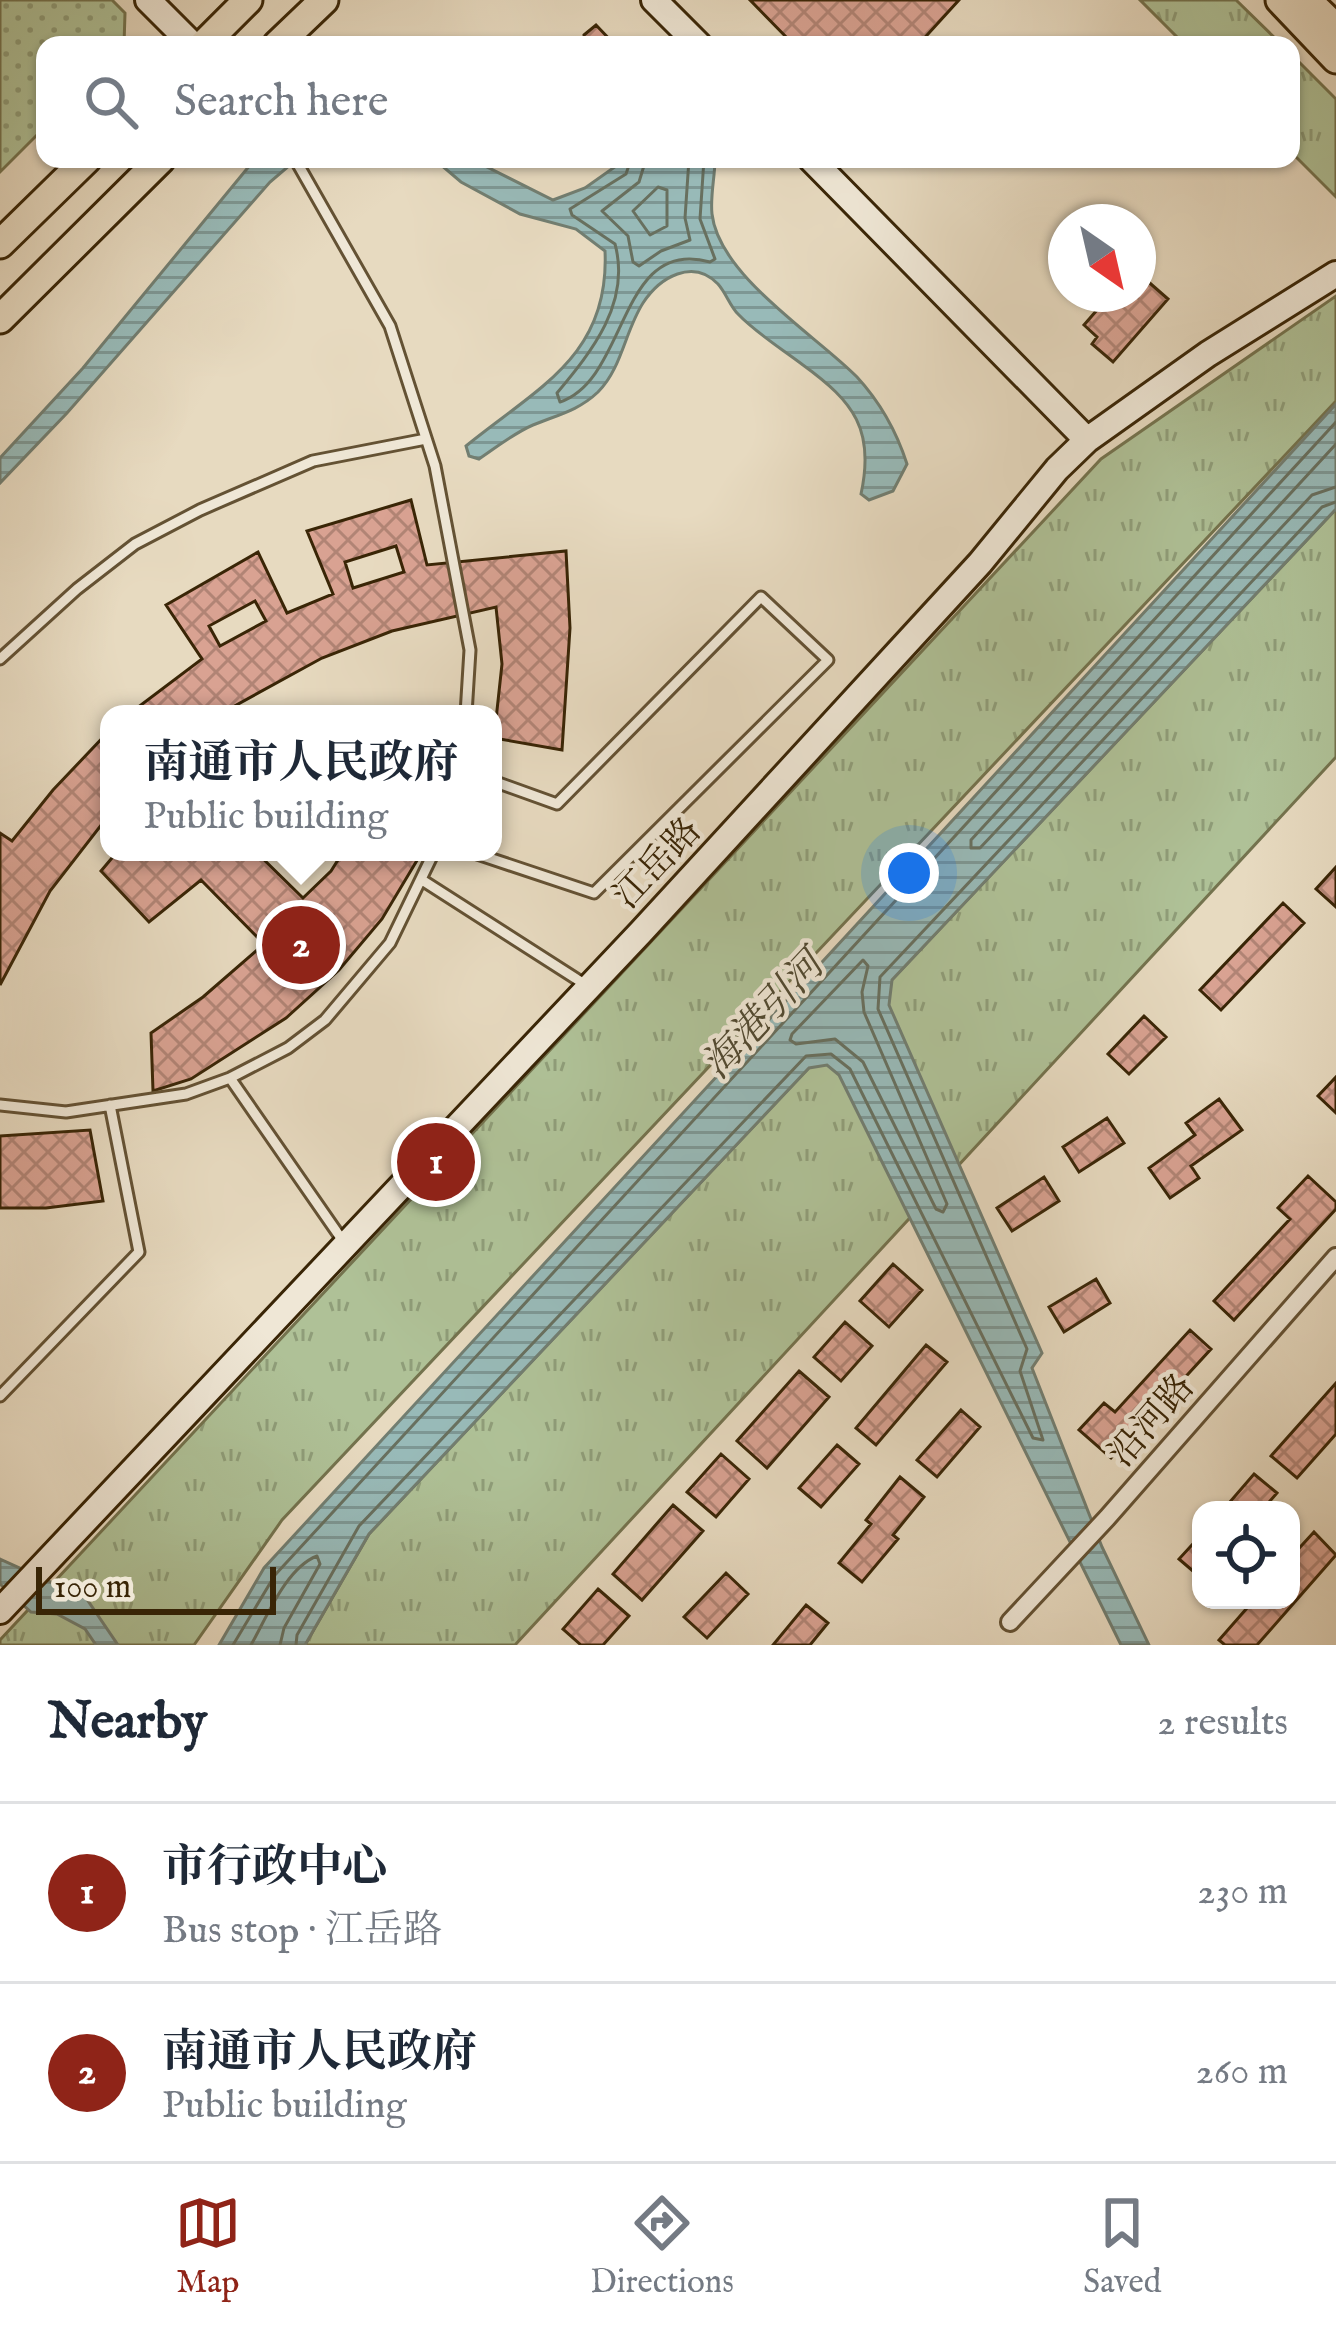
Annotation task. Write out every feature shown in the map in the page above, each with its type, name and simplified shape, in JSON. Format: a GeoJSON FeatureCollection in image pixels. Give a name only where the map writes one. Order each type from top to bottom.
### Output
{"type":"FeatureCollection","features":[{"type":"Feature","properties":{"kind":"main road"},"geometry":{"type":"LineString","coordinates":[[212,36],[248,0]]}},
{"type":"Feature","properties":{"kind":"main road"},"geometry":{"type":"LineString","coordinates":[[286,36],[324,0]]}},
{"type":"Feature","properties":{"kind":"main road"},"geometry":{"type":"LineString","coordinates":[[1280,0],[1336,59]]}},
{"type":"Feature","properties":{"kind":"main road"},"geometry":{"type":"LineString","coordinates":[[1307,0],[1336,28]]}},
{"type":"Feature","properties":{"kind":"main road"},"geometry":{"type":"LineString","coordinates":[[0,244],[78,168]]}},
{"type":"Feature","properties":{"kind":"main road"},"geometry":{"type":"LineString","coordinates":[[0,319],[151,168]]}},
{"type":"Feature","properties":{"kind":"street"},"geometry":{"type":"LineString","coordinates":[[148,0],[184,36]]}},
{"type":"Feature","properties":{"kind":"street"},"geometry":{"type":"LineString","coordinates":[[654,0],[690,36]]}},
{"type":"Feature","properties":{"kind":"street"},"geometry":{"type":"LineString","coordinates":[[820,168],[1087,440]]}},
{"type":"Feature","properties":{"kind":"street","name":"江岳路"},"geometry":{"type":"LineString","coordinates":[[4,1606],[589,987],[980,563],[1058,469],[1087,440],[1208,354],[1333,275]]}},
{"type":"Feature","properties":{"kind":"street","name":"沿河路"},"geometry":{"type":"LineString","coordinates":[[1010,1622],[1336,1257]]}},
{"type":"Feature","properties":{"kind":"lane"},"geometry":{"type":"LineString","coordinates":[[300,168],[390,326],[435,466],[470,650],[467,705]]}},
{"type":"Feature","properties":{"kind":"lane"},"geometry":{"type":"LineString","coordinates":[[0,659],[135,544],[200,510],[313,461],[426,439]]}},
{"type":"Feature","properties":{"kind":"lane"},"geometry":{"type":"LineString","coordinates":[[498,861],[593,893],[828,660],[761,596],[557,805],[502,785]]}},
{"type":"Feature","properties":{"kind":"lane"},"geometry":{"type":"LineString","coordinates":[[0,1105],[66,1112],[186,1094],[288,1048],[325,1019],[391,943],[430,861]]}},
{"type":"Feature","properties":{"kind":"lane"},"geometry":{"type":"LineString","coordinates":[[422,880],[589,987]]}},
{"type":"Feature","properties":{"kind":"lane"},"geometry":{"type":"LineString","coordinates":[[230,1078],[346,1246]]}},
{"type":"Feature","properties":{"kind":"lane"},"geometry":{"type":"LineString","coordinates":[[0,1396],[139,1252],[110,1105]]}},
{"type":"Feature","properties":{"kind":"green space"},"geometry":{"type":"Polygon","coordinates":[[[0,0],[112,0],[125,13],[124,36],[36,36],[36,136],[0,172],[0,0]]]}},
{"type":"Feature","properties":{"kind":"green space"},"geometry":{"type":"Polygon","coordinates":[[[1140,0],[1236,0],[1273,36],[1176,36],[1140,0]]]}},
{"type":"Feature","properties":{"kind":"green space"},"geometry":{"type":"Polygon","coordinates":[[[1300,63],[1336,99],[1336,197],[1300,161],[1300,63]]]}},
{"type":"Feature","properties":{"kind":"green space"},"geometry":{"type":"Polygon","coordinates":[[[1336,296],[1336,401],[282,1520],[194,1645],[0,1645],[1101,459],[1336,296]]]}},
{"type":"Feature","properties":{"kind":"green space"},"geometry":{"type":"Polygon","coordinates":[[[1336,509],[1336,757],[515,1645],[305,1645],[369,1534],[1336,509]]]}},
{"type":"Feature","properties":{"kind":"water"},"geometry":{"type":"Polygon","coordinates":[[[248,168],[286,168],[0,483],[0,458],[83,368],[248,168]]]}},
{"type":"Feature","properties":{"kind":"water"},"geometry":{"type":"Polygon","coordinates":[[[445,168],[489,168],[553,200],[585,188],[613,168],[714,168],[712,214],[732,260],[772,303],[857,377],[893,429],[907,464],[893,491],[869,500],[861,494],[865,452],[847,405],[745,321],[718,284],[698,272],[678,274],[650,294],[613,372],[590,398],[519,432],[479,459],[469,456],[466,446],[542,386],[582,344],[603,287],[605,251],[576,229],[520,214],[445,168]]]}},
{"type":"Feature","properties":{"kind":"water"},"geometry":{"type":"Polygon","coordinates":[[[1336,404],[1336,509],[892,980],[889,1005],[1042,1353],[1032,1368],[1102,1547],[1149,1645],[1121,1645],[839,1075],[827,1065],[809,1068],[369,1534],[305,1645],[219,1645],[264,1568],[1336,404]]]}},
{"type":"Feature","properties":{"kind":"water"},"geometry":{"type":"Polygon","coordinates":[[[0,1559],[86,1598],[118,1645],[96,1645],[85,1629],[57,1614],[31,1612],[0,1584],[0,1559]]]}},
{"type":"Feature","properties":{"kind":"building"},"geometry":{"type":"Polygon","coordinates":[[[750,0],[959,0],[926,36],[785,36],[750,0]]]}},
{"type":"Feature","properties":{"kind":"building"},"geometry":{"type":"Polygon","coordinates":[[[596,25],[606,36],[584,36],[596,25]]]}},
{"type":"Feature","properties":{"kind":"building"},"geometry":{"type":"Polygon","coordinates":[[[1156,288],[1168,299],[1113,362],[1092,344],[1097,337],[1084,325],[1095,312],[1156,312],[1156,288]]]}},
{"type":"Feature","properties":{"kind":"building"},"geometry":{"type":"Polygon","coordinates":[[[411,500],[427,565],[566,551],[570,628],[562,750],[502,739],[496,607],[392,631],[322,658],[236,705],[141,705],[202,659],[166,605],[258,552],[287,613],[333,594],[307,531],[411,500]],[[396,546],[345,562],[353,588],[404,572],[396,546]],[[255,601],[209,626],[220,646],[266,621],[255,601]]]}},
{"type":"Feature","properties":{"kind":"building"},"geometry":{"type":"Polygon","coordinates":[[[100,740],[100,827],[50,891],[0,985],[0,833],[12,841],[100,740]]]}},
{"type":"Feature","properties":{"kind":"building"},"geometry":{"type":"Polygon","coordinates":[[[109,861],[265,861],[303,898],[337,861],[417,861],[382,919],[339,970],[286,1018],[191,1079],[153,1091],[151,1033],[203,997],[264,944],[201,880],[149,922],[101,871],[109,861]]]}},
{"type":"Feature","properties":{"kind":"building"},"geometry":{"type":"Polygon","coordinates":[[[1336,867],[1336,907],[1316,889],[1336,867]]]}},
{"type":"Feature","properties":{"kind":"building"},"geometry":{"type":"Polygon","coordinates":[[[1283,903],[1304,923],[1221,1010],[1200,990],[1283,903]]]}},
{"type":"Feature","properties":{"kind":"building"},"geometry":{"type":"Polygon","coordinates":[[[1144,1016],[1166,1037],[1129,1074],[1108,1054],[1144,1016]]]}},
{"type":"Feature","properties":{"kind":"building"},"geometry":{"type":"Polygon","coordinates":[[[1336,1077],[1336,1113],[1318,1096],[1336,1077]]]}},
{"type":"Feature","properties":{"kind":"building"},"geometry":{"type":"Polygon","coordinates":[[[1219,1099],[1242,1130],[1191,1166],[1199,1178],[1170,1198],[1149,1168],[1195,1135],[1186,1123],[1219,1099]]]}},
{"type":"Feature","properties":{"kind":"building"},"geometry":{"type":"Polygon","coordinates":[[[1107,1118],[1124,1143],[1079,1172],[1063,1147],[1107,1118]]]}},
{"type":"Feature","properties":{"kind":"building"},"geometry":{"type":"Polygon","coordinates":[[[90,1130],[103,1201],[0,1208],[0,1136],[90,1130]]]}},
{"type":"Feature","properties":{"kind":"building"},"geometry":{"type":"Polygon","coordinates":[[[1308,1176],[1336,1202],[1336,1209],[1234,1320],[1214,1301],[1290,1219],[1278,1208],[1308,1176]]]}},
{"type":"Feature","properties":{"kind":"building"},"geometry":{"type":"Polygon","coordinates":[[[1044,1177],[1059,1201],[1012,1231],[997,1208],[1044,1177]]]}},
{"type":"Feature","properties":{"kind":"building"},"geometry":{"type":"Polygon","coordinates":[[[893,1264],[922,1290],[889,1327],[860,1301],[893,1264]]]}},
{"type":"Feature","properties":{"kind":"building"},"geometry":{"type":"Polygon","coordinates":[[[1096,1279],[1110,1303],[1064,1332],[1049,1307],[1096,1279]]]}},
{"type":"Feature","properties":{"kind":"building"},"geometry":{"type":"Polygon","coordinates":[[[845,1322],[872,1346],[841,1381],[814,1357],[845,1322]]]}},
{"type":"Feature","properties":{"kind":"building"},"geometry":{"type":"Polygon","coordinates":[[[1190,1330],[1211,1349],[1111,1458],[1079,1430],[1104,1403],[1115,1412],[1190,1330]]]}},
{"type":"Feature","properties":{"kind":"building"},"geometry":{"type":"Polygon","coordinates":[[[926,1345],[947,1362],[876,1445],[856,1428],[926,1345]]]}},
{"type":"Feature","properties":{"kind":"building"},"geometry":{"type":"Polygon","coordinates":[[[799,1371],[829,1397],[767,1468],[737,1441],[799,1371]]]}},
{"type":"Feature","properties":{"kind":"building"},"geometry":{"type":"Polygon","coordinates":[[[1336,1383],[1336,1434],[1297,1478],[1271,1456],[1336,1383]]]}},
{"type":"Feature","properties":{"kind":"building"},"geometry":{"type":"Polygon","coordinates":[[[961,1410],[980,1427],[937,1477],[917,1460],[961,1410]]]}},
{"type":"Feature","properties":{"kind":"building"},"geometry":{"type":"Polygon","coordinates":[[[837,1445],[859,1464],[821,1507],[799,1488],[837,1445]]]}},
{"type":"Feature","properties":{"kind":"building"},"geometry":{"type":"Polygon","coordinates":[[[721,1454],[749,1479],[716,1517],[687,1492],[721,1454]]]}},
{"type":"Feature","properties":{"kind":"building"},"geometry":{"type":"Polygon","coordinates":[[[1254,1474],[1277,1493],[1270,1501],[1231,1501],[1254,1474]]]}},
{"type":"Feature","properties":{"kind":"building"},"geometry":{"type":"Polygon","coordinates":[[[900,1477],[924,1497],[893,1535],[898,1539],[862,1582],[839,1563],[900,1477]]]}},
{"type":"Feature","properties":{"kind":"building"},"geometry":{"type":"Polygon","coordinates":[[[673,1505],[703,1531],[642,1600],[613,1574],[673,1505]]]}},
{"type":"Feature","properties":{"kind":"building"},"geometry":{"type":"Polygon","coordinates":[[[1314,1532],[1336,1555],[1300,1596],[1300,1547],[1314,1532]]]}},
{"type":"Feature","properties":{"kind":"building"},"geometry":{"type":"Polygon","coordinates":[[[1192,1545],[1192,1570],[1179,1559],[1192,1545]]]}},
{"type":"Feature","properties":{"kind":"building"},"geometry":{"type":"Polygon","coordinates":[[[726,1573],[748,1594],[707,1638],[684,1617],[726,1573]]]}},
{"type":"Feature","properties":{"kind":"building"},"geometry":{"type":"Polygon","coordinates":[[[598,1589],[629,1616],[603,1645],[581,1645],[563,1629],[598,1589]]]}},
{"type":"Feature","properties":{"kind":"building"},"geometry":{"type":"Polygon","coordinates":[[[806,1605],[828,1623],[810,1645],[773,1645],[806,1605]]]}},
{"type":"Feature","properties":{"kind":"building"},"geometry":{"type":"Polygon","coordinates":[[[1246,1609],[1289,1609],[1257,1645],[1225,1645],[1219,1640],[1246,1609]]]}},
{"type":"Feature","properties":{"kind":"place","name":"南通市人民政府"},"geometry":{"type":"Point","coordinates":[301,945]}},
{"type":"Feature","properties":{"kind":"place","name":"市行政中心"},"geometry":{"type":"Point","coordinates":[436,1162]}},
{"type":"Feature","properties":{"kind":"water label","name":"海港引河"},"geometry":{"type":"Point","coordinates":[762,1014]}}]}
